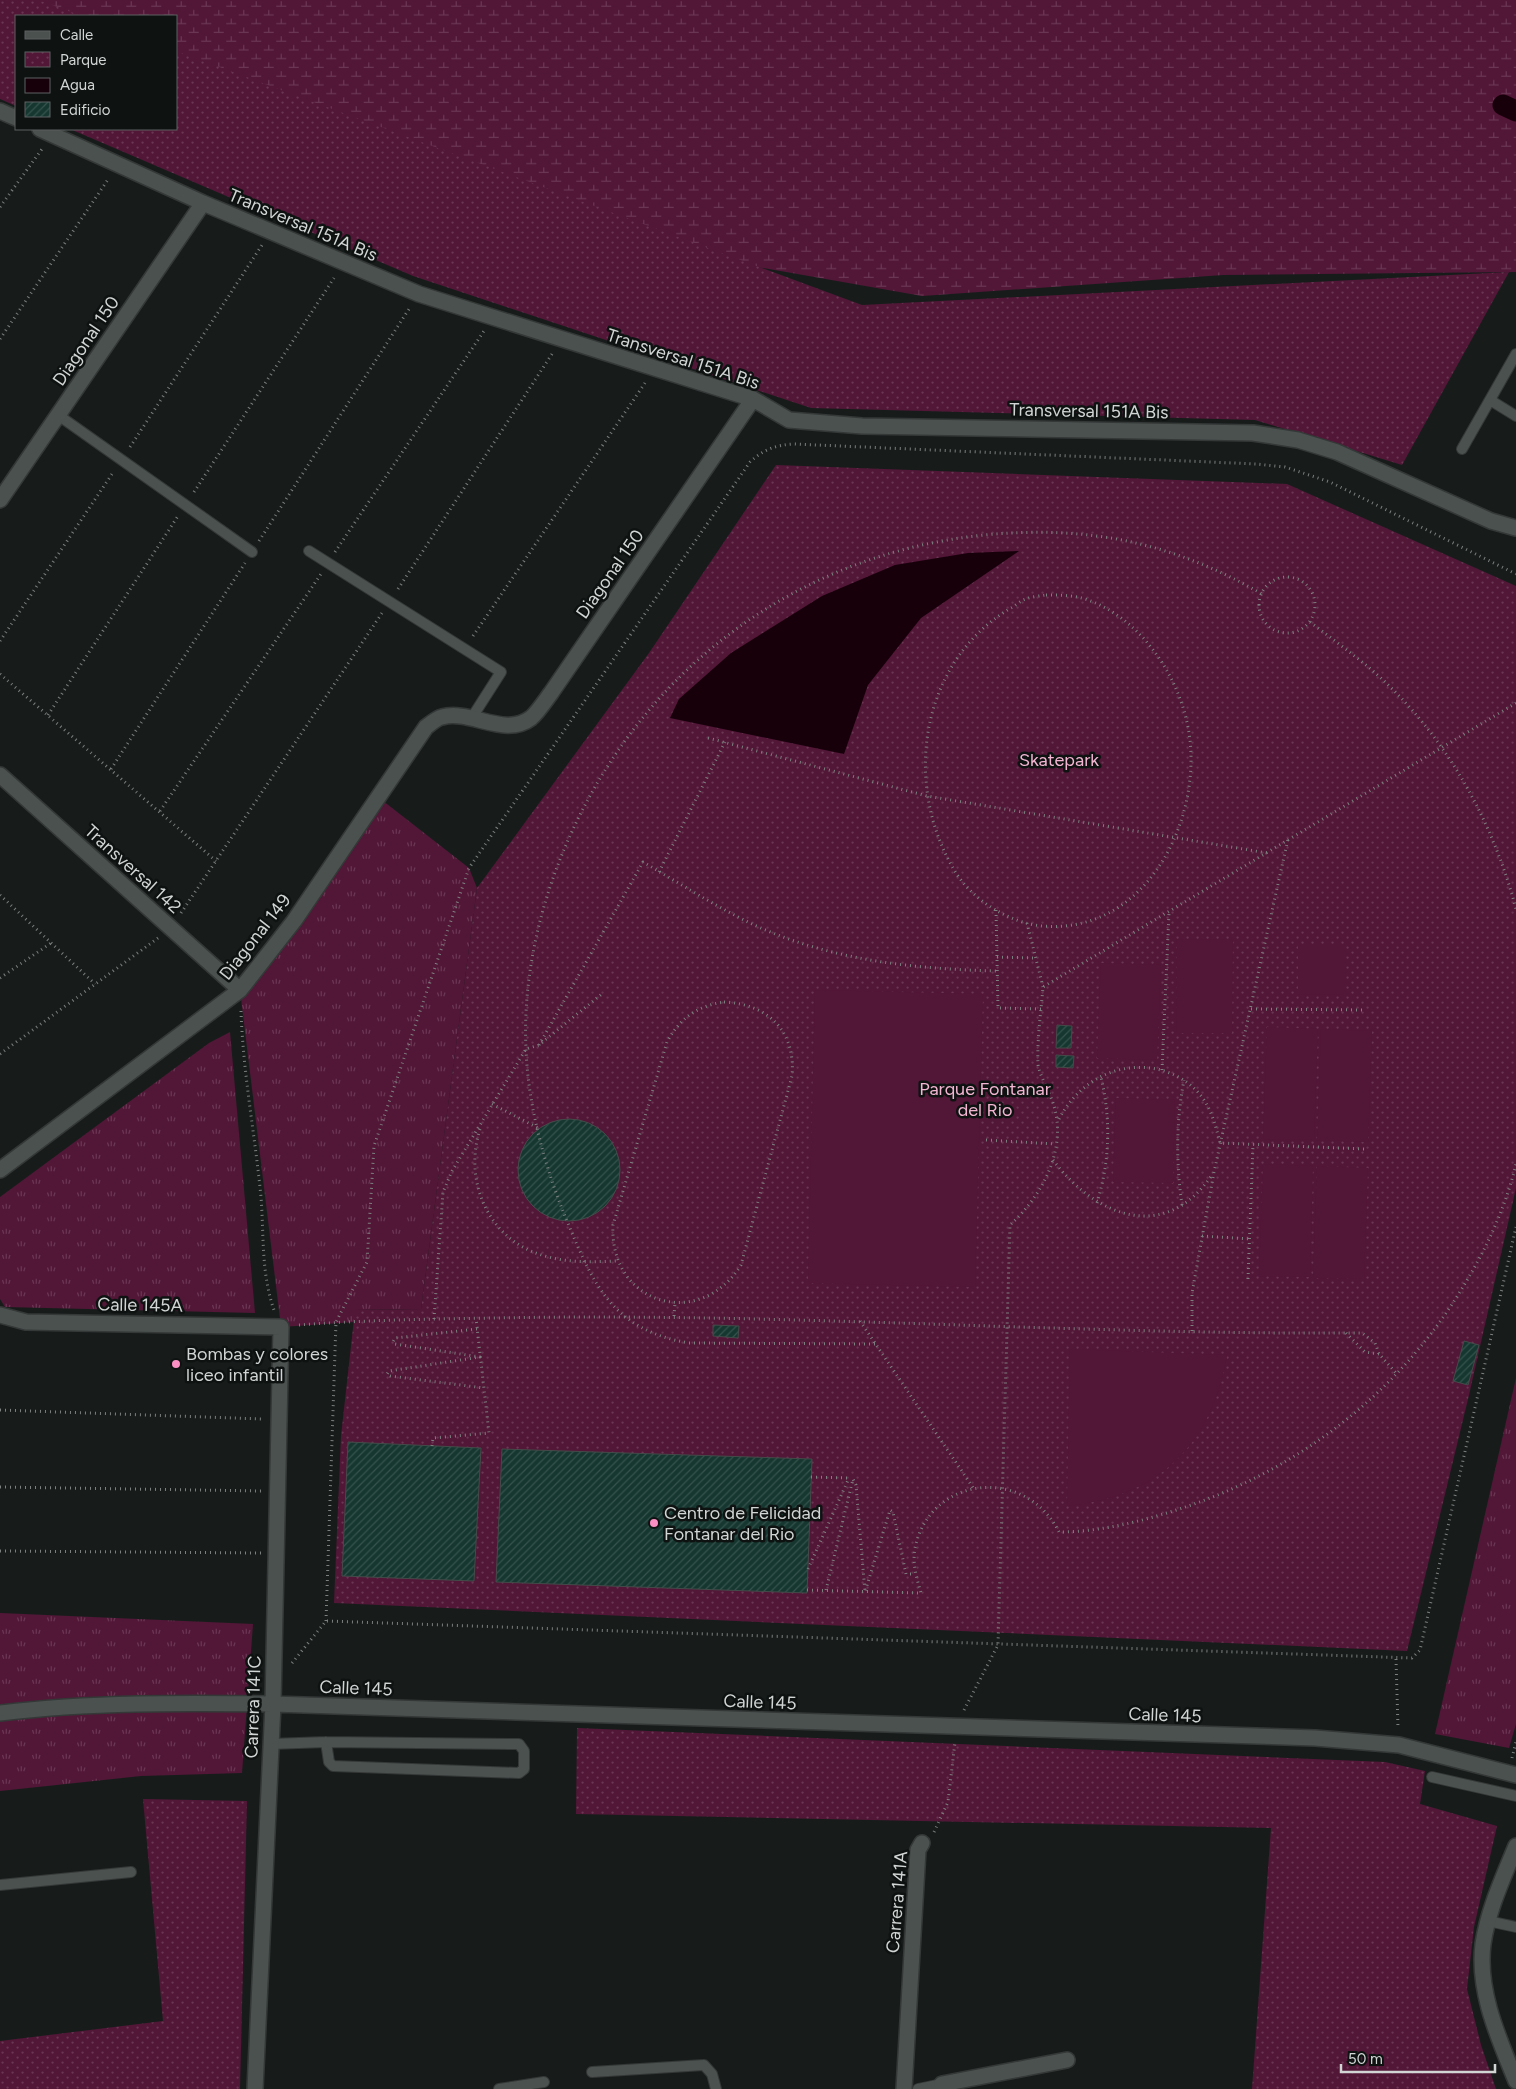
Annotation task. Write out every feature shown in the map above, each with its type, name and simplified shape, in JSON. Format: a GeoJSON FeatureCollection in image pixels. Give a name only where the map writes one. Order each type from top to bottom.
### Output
{"type":"FeatureCollection","features":[{"type":"Feature","properties":{"kind":"street"},"geometry":{"type":"LineString","coordinates":[[0,111],[15,118]]}},
{"type":"Feature","properties":{"kind":"street","name":"Transversal 151A Bis"},"geometry":{"type":"LineString","coordinates":[[46,132],[203,203],[419,294],[753,399],[789,420],[862,426],[1253,433],[1298,440],[1337,452],[1491,521],[1516,528]]}},
{"type":"Feature","properties":{"kind":"street","name":"Diagonal 150"},"geometry":{"type":"LineString","coordinates":[[0,500],[203,203]]}},
{"type":"Feature","properties":{"kind":"street","name":"Diagonal 150"},"geometry":{"type":"LineString","coordinates":[[471,719],[501,724],[521,723],[531,718],[551,693],[753,399]]}},
{"type":"Feature","properties":{"kind":"street","name":"Diagonal 149"},"geometry":{"type":"LineString","coordinates":[[0,1170],[240,990],[294,920],[426,727],[442,717],[471,719]]}},
{"type":"Feature","properties":{"kind":"street","name":"Transversal 142"},"geometry":{"type":"LineString","coordinates":[[0,775],[240,990]]}},
{"type":"Feature","properties":{"kind":"street","name":"Calle 145A"},"geometry":{"type":"LineString","coordinates":[[0,1315],[26,1322],[281,1327]]}},
{"type":"Feature","properties":{"kind":"street","name":"Carrera 141C"},"geometry":{"type":"LineString","coordinates":[[255,2089],[273,1704],[281,1327]]}},
{"type":"Feature","properties":{"kind":"street","name":"Calle 145"},"geometry":{"type":"LineString","coordinates":[[0,1713],[62,1706],[151,1703],[273,1704],[1315,1738],[1399,1745],[1516,1775]]}},
{"type":"Feature","properties":{"kind":"street","name":"Carrera 141A"},"geometry":{"type":"LineString","coordinates":[[904,2089],[918,1850],[922,1843]]}},
{"type":"Feature","properties":{"kind":"street"},"geometry":{"type":"LineString","coordinates":[[1516,1846],[1488,1921],[1483,1946],[1483,1973],[1498,2036],[1516,2081]]}},
{"type":"Feature","properties":{"kind":"street"},"geometry":{"type":"LineString","coordinates":[[942,2084],[1067,2060]]}},
{"type":"Feature","properties":{"kind":"lane"},"geometry":{"type":"LineString","coordinates":[[1462,449],[1516,354]]}},
{"type":"Feature","properties":{"kind":"lane"},"geometry":{"type":"LineString","coordinates":[[1490,400],[1516,416]]}},
{"type":"Feature","properties":{"kind":"lane"},"geometry":{"type":"LineString","coordinates":[[58,415],[252,552]]}},
{"type":"Feature","properties":{"kind":"lane"},"geometry":{"type":"LineString","coordinates":[[309,552],[501,672],[471,719]]}},
{"type":"Feature","properties":{"kind":"lane"},"geometry":{"type":"LineString","coordinates":[[271,1744],[326,1742],[519,1744],[524,1751],[524,1769],[519,1773],[333,1766],[328,1762],[326,1742]]}},
{"type":"Feature","properties":{"kind":"lane"},"geometry":{"type":"LineString","coordinates":[[1432,1778],[1516,1796]]}},
{"type":"Feature","properties":{"kind":"lane"},"geometry":{"type":"LineString","coordinates":[[0,1885],[131,1872]]}},
{"type":"Feature","properties":{"kind":"lane"},"geometry":{"type":"LineString","coordinates":[[1488,1921],[1516,1927]]}},
{"type":"Feature","properties":{"kind":"lane"},"geometry":{"type":"LineString","coordinates":[[592,2072],[704,2065],[712,2074],[716,2089]]}},
{"type":"Feature","properties":{"kind":"lane"},"geometry":{"type":"LineString","coordinates":[[499,2089],[544,2082]]}},
{"type":"Feature","properties":{"kind":"lane"},"geometry":{"type":"LineString","coordinates":[[918,2089],[942,2084]]}},
{"type":"Feature","properties":{"kind":"path"},"geometry":{"type":"LineString","coordinates":[[0,207],[46,132]]}},
{"type":"Feature","properties":{"kind":"path"},"geometry":{"type":"LineString","coordinates":[[0,339],[118,165]]}},
{"type":"Feature","properties":{"kind":"path"},"geometry":{"type":"LineString","coordinates":[[0,640],[122,460],[270,232]]}},
{"type":"Feature","properties":{"kind":"path"},"geometry":{"type":"LineString","coordinates":[[48,715],[344,262]]}},
{"type":"Feature","properties":{"kind":"path"},"geometry":{"type":"LineString","coordinates":[[111,769],[419,294]]}},
{"type":"Feature","properties":{"kind":"path"},"geometry":{"type":"LineString","coordinates":[[0,1054],[171,928],[562,339]]}},
{"type":"Feature","properties":{"kind":"path"},"geometry":{"type":"LineString","coordinates":[[464,649],[655,368]]}},
{"type":"Feature","properties":{"kind":"path"},"geometry":{"type":"LineString","coordinates":[[273,1687],[326,1621],[336,1322],[367,1262],[374,1146],[469,868],[750,462],[770,447],[794,444],[1285,467],[1330,482],[1516,574]]}},
{"type":"Feature","properties":{"kind":"path"},"geometry":{"type":"LineString","coordinates":[[875,1344],[689,1343],[653,1334],[620,1315],[585,1262],[556,1193],[538,1128],[526,1049],[528,1000],[541,917],[567,842],[596,786],[622,744],[676,679],[724,637],[781,599],[820,578],[891,553],[962,537],[1034,532],[1100,536],[1162,548],[1220,570],[1262,594]]}},
{"type":"Feature","properties":{"kind":"path"},"geometry":{"type":"LineString","coordinates":[[1284,578],[1302,581],[1309,588],[1315,605],[1310,622],[1294,632],[1277,631],[1263,620],[1260,602],[1262,594],[1267,586],[1284,578]]}},
{"type":"Feature","properties":{"kind":"path"},"geometry":{"type":"LineString","coordinates":[[1046,595],[1069,595],[1087,599],[1107,609],[1136,631],[1164,665],[1177,690],[1188,726],[1191,755],[1190,780],[1175,838],[1159,867],[1148,882],[1116,909],[1081,925],[1060,927],[1027,923],[996,910],[981,899],[959,877],[944,853],[927,796],[925,765],[930,721],[942,685],[963,650],[994,617],[1023,600],[1046,595]]}},
{"type":"Feature","properties":{"kind":"path"},"geometry":{"type":"LineString","coordinates":[[1310,622],[1374,672],[1418,717],[1441,747],[1463,779],[1490,832],[1509,883],[1516,909]]}},
{"type":"Feature","properties":{"kind":"path"},"geometry":{"type":"LineString","coordinates":[[0,674],[216,861]]}},
{"type":"Feature","properties":{"kind":"path"},"geometry":{"type":"LineString","coordinates":[[1042,987],[1516,703]]}},
{"type":"Feature","properties":{"kind":"path"},"geometry":{"type":"LineString","coordinates":[[708,738],[927,796],[1267,853]]}},
{"type":"Feature","properties":{"kind":"path"},"geometry":{"type":"LineString","coordinates":[[659,872],[725,742]]}},
{"type":"Feature","properties":{"kind":"path"},"geometry":{"type":"LineString","coordinates":[[1192,1331],[1192,1293],[1214,1172],[1288,838]]}},
{"type":"Feature","properties":{"kind":"path"},"geometry":{"type":"LineString","coordinates":[[538,1045],[643,862],[752,924],[822,949],[898,965],[997,971]]}},
{"type":"Feature","properties":{"kind":"path"},"geometry":{"type":"LineString","coordinates":[[0,894],[95,984]]}},
{"type":"Feature","properties":{"kind":"path"},"geometry":{"type":"LineString","coordinates":[[996,910],[998,1008],[1042,1008]]}},
{"type":"Feature","properties":{"kind":"path"},"geometry":{"type":"LineString","coordinates":[[1162,1070],[1169,912]]}},
{"type":"Feature","properties":{"kind":"path"},"geometry":{"type":"LineString","coordinates":[[956,1727],[998,1645],[1009,1325],[1010,1225],[1036,1197],[1053,1160],[1058,1119],[1047,1084],[1038,1066],[1042,987],[1027,923]]}},
{"type":"Feature","properties":{"kind":"path"},"geometry":{"type":"LineString","coordinates":[[0,978],[51,943]]}},
{"type":"Feature","properties":{"kind":"path"},"geometry":{"type":"LineString","coordinates":[[997,957],[1035,958]]}},
{"type":"Feature","properties":{"kind":"path"},"geometry":{"type":"LineString","coordinates":[[240,990],[242,1046],[261,1199],[262,1252],[270,1297],[281,1327],[336,1322],[620,1315],[1192,1331],[1362,1333],[1374,1343],[1379,1354],[1397,1374]]}},
{"type":"Feature","properties":{"kind":"path"},"geometry":{"type":"LineString","coordinates":[[434,1319],[443,1192],[452,1171],[526,1049],[538,1045],[603,993]]}},
{"type":"Feature","properties":{"kind":"path"},"geometry":{"type":"LineString","coordinates":[[737,1002],[757,1008],[776,1022],[792,1052],[792,1076],[746,1254],[735,1275],[724,1287],[701,1299],[675,1303],[659,1300],[640,1290],[625,1275],[617,1261],[612,1238],[613,1226],[667,1042],[672,1033],[692,1012],[712,1003],[737,1002]]}},
{"type":"Feature","properties":{"kind":"path"},"geometry":{"type":"LineString","coordinates":[[1251,1008],[1366,1010]]}},
{"type":"Feature","properties":{"kind":"path"},"geometry":{"type":"LineString","coordinates":[[1058,1119],[1071,1100],[1086,1086],[1101,1077],[1134,1068],[1162,1070],[1184,1080],[1207,1106],[1215,1122],[1220,1143]]}},
{"type":"Feature","properties":{"kind":"path"},"geometry":{"type":"LineString","coordinates":[[1097,1202],[1106,1168],[1109,1132],[1101,1077]]}},
{"type":"Feature","properties":{"kind":"path"},"geometry":{"type":"LineString","coordinates":[[1182,1205],[1177,1151],[1179,1115],[1184,1080]]}},
{"type":"Feature","properties":{"kind":"path"},"geometry":{"type":"LineString","coordinates":[[492,1104],[538,1128]]}},
{"type":"Feature","properties":{"kind":"path"},"geometry":{"type":"LineString","coordinates":[[481,1123],[475,1144],[473,1165],[476,1186],[483,1206],[495,1224],[510,1239],[528,1250],[545,1256],[585,1262],[617,1261]]}},
{"type":"Feature","properties":{"kind":"path"},"geometry":{"type":"LineString","coordinates":[[986,1140],[1055,1144]]}},
{"type":"Feature","properties":{"kind":"path"},"geometry":{"type":"LineString","coordinates":[[1220,1143],[1365,1149]]}},
{"type":"Feature","properties":{"kind":"path"},"geometry":{"type":"LineString","coordinates":[[1248,1278],[1253,1144]]}},
{"type":"Feature","properties":{"kind":"path"},"geometry":{"type":"LineString","coordinates":[[1053,1160],[1074,1185],[1097,1202],[1115,1212],[1130,1215],[1161,1214],[1182,1205],[1204,1187],[1214,1172]]}},
{"type":"Feature","properties":{"kind":"path"},"geometry":{"type":"LineString","coordinates":[[807,1590],[921,1593],[915,1574],[915,1549],[924,1525],[940,1505],[962,1492],[986,1486],[1011,1489],[1034,1500],[1052,1518],[1059,1532],[1108,1527],[1153,1517],[1198,1503],[1236,1488],[1278,1467],[1347,1421],[1397,1374],[1428,1339],[1456,1301],[1481,1257],[1497,1221],[1516,1164]]}},
{"type":"Feature","properties":{"kind":"path"},"geometry":{"type":"LineString","coordinates":[[326,1621],[1396,1659],[1412,1658],[1420,1650],[1516,1227]]}},
{"type":"Feature","properties":{"kind":"path"},"geometry":{"type":"LineString","coordinates":[[1202,1236],[1250,1239]]}},
{"type":"Feature","properties":{"kind":"path"},"geometry":{"type":"LineString","coordinates":[[674,1316],[675,1303]]}},
{"type":"Feature","properties":{"kind":"path"},"geometry":{"type":"LineString","coordinates":[[432,1446],[433,1438],[489,1433],[476,1318]]}},
{"type":"Feature","properties":{"kind":"path"},"geometry":{"type":"LineString","coordinates":[[860,1321],[974,1490]]}},
{"type":"Feature","properties":{"kind":"path"},"geometry":{"type":"LineString","coordinates":[[477,1329],[397,1337],[394,1338],[393,1342],[480,1357]]}},
{"type":"Feature","properties":{"kind":"path"},"geometry":{"type":"LineString","coordinates":[[1346,1333],[1365,1352],[1379,1354]]}},
{"type":"Feature","properties":{"kind":"path"},"geometry":{"type":"LineString","coordinates":[[480,1357],[389,1371],[387,1374],[390,1376],[484,1388]]}},
{"type":"Feature","properties":{"kind":"path"},"geometry":{"type":"LineString","coordinates":[[0,1410],[279,1420]]}},
{"type":"Feature","properties":{"kind":"path"},"geometry":{"type":"LineString","coordinates":[[811,1477],[851,1479],[856,1485],[865,1592]]}},
{"type":"Feature","properties":{"kind":"path"},"geometry":{"type":"LineString","coordinates":[[808,1569],[851,1479]]}},
{"type":"Feature","properties":{"kind":"path"},"geometry":{"type":"LineString","coordinates":[[826,1590],[851,1479]]}},
{"type":"Feature","properties":{"kind":"path"},"geometry":{"type":"LineString","coordinates":[[0,1488],[278,1491]]}},
{"type":"Feature","properties":{"kind":"path"},"geometry":{"type":"LineString","coordinates":[[865,1592],[890,1510],[894,1512],[906,1574],[915,1574]]}},
{"type":"Feature","properties":{"kind":"path"},"geometry":{"type":"LineString","coordinates":[[0,1551],[276,1554]]}},
{"type":"Feature","properties":{"kind":"path"},"geometry":{"type":"LineString","coordinates":[[1396,1659],[1399,1745]]}},
{"type":"Feature","properties":{"kind":"path","name":"Carrera 141A"},"geometry":{"type":"LineString","coordinates":[[922,1843],[931,1837],[940,1823],[948,1802],[956,1727]]}},
{"type":"Feature","properties":{"kind":"green space"},"geometry":{"type":"Polygon","coordinates":[[[0,0],[38,0],[79,15],[15,15],[15,106],[0,99],[0,0]]]}},
{"type":"Feature","properties":{"kind":"green space"},"geometry":{"type":"Polygon","coordinates":[[[15,0],[1516,0],[1516,272],[1223,275],[922,296],[695,256],[178,66],[178,15],[52,15],[15,0]]]}},
{"type":"Feature","properties":{"kind":"green space"},"geometry":{"type":"Polygon","coordinates":[[[178,52],[862,305],[1509,272],[1402,465],[1255,420],[811,408],[413,276],[72,130],[178,130],[178,52]]]}},
{"type":"Feature","properties":{"kind":"green space","name":"Parque Fontanar del Rio"},"geometry":{"type":"Polygon","coordinates":[[[776,465],[1287,484],[1516,586],[1516,1188],[1469,1395],[1407,1651],[334,1603],[341,1436],[355,1310],[421,1309],[477,888],[649,653],[776,465]]]}},
{"type":"Feature","properties":{"kind":"green space"},"geometry":{"type":"Polygon","coordinates":[[[378,797],[469,868],[477,888],[421,1309],[355,1310],[355,1322],[281,1327],[240,990],[378,797]]]}},
{"type":"Feature","properties":{"kind":"green space"},"geometry":{"type":"Polygon","coordinates":[[[1177,939],[1233,940],[1232,1033],[1176,1033],[1177,939]]]}},
{"type":"Feature","properties":{"kind":"green space"},"geometry":{"type":"Polygon","coordinates":[[[1298,944],[1344,944],[1344,994],[1298,995],[1298,944]]]}},
{"type":"Feature","properties":{"kind":"green space"},"geometry":{"type":"Polygon","coordinates":[[[1101,963],[1161,965],[1157,1060],[1097,1058],[1101,963]]]}},
{"type":"Feature","properties":{"kind":"green space"},"geometry":{"type":"Polygon","coordinates":[[[815,990],[983,994],[975,1287],[808,1283],[815,990]]]}},
{"type":"Feature","properties":{"kind":"green space"},"geometry":{"type":"Polygon","coordinates":[[[1267,1027],[1318,1029],[1314,1140],[1263,1139],[1267,1027]]]}},
{"type":"Feature","properties":{"kind":"green space"},"geometry":{"type":"Polygon","coordinates":[[[1321,1029],[1372,1031],[1368,1142],[1317,1140],[1321,1029]]]}},
{"type":"Feature","properties":{"kind":"green space"},"geometry":{"type":"Polygon","coordinates":[[[230,1032],[255,1313],[5,1307],[0,1299],[0,1197],[209,1043],[230,1032]]]}},
{"type":"Feature","properties":{"kind":"green space"},"geometry":{"type":"Polygon","coordinates":[[[1116,1098],[1175,1100],[1173,1183],[1113,1182],[1116,1098]]]}},
{"type":"Feature","properties":{"kind":"green space"},"geometry":{"type":"Polygon","coordinates":[[[1263,1164],[1313,1166],[1310,1277],[1259,1276],[1263,1164]]]}},
{"type":"Feature","properties":{"kind":"green space"},"geometry":{"type":"Polygon","coordinates":[[[1317,1166],[1368,1168],[1364,1279],[1313,1278],[1317,1166]]]}},
{"type":"Feature","properties":{"kind":"green space"},"geometry":{"type":"Polygon","coordinates":[[[1070,1349],[1227,1355],[1220,1387],[1208,1415],[1194,1440],[1176,1461],[1154,1478],[1128,1491],[1099,1501],[1067,1506],[1070,1349]]]}},
{"type":"Feature","properties":{"kind":"green space"},"geometry":{"type":"Polygon","coordinates":[[[1516,1378],[1516,1724],[1509,1748],[1435,1734],[1516,1378]]]}},
{"type":"Feature","properties":{"kind":"green space"},"geometry":{"type":"Polygon","coordinates":[[[0,1613],[253,1624],[242,1773],[141,1776],[0,1791],[0,1613]]]}},
{"type":"Feature","properties":{"kind":"green space"},"geometry":{"type":"Polygon","coordinates":[[[577,1728],[1385,1762],[1425,1771],[1420,1804],[1497,1826],[1474,1927],[1467,1989],[1481,2045],[1496,2089],[1252,2089],[1271,1828],[576,1814],[577,1728]]]}},
{"type":"Feature","properties":{"kind":"green space"},"geometry":{"type":"Polygon","coordinates":[[[143,1799],[247,1801],[240,2089],[0,2089],[0,2041],[163,2021],[143,1799]]]}},
{"type":"Feature","properties":{"kind":"water"},"geometry":{"type":"Polygon","coordinates":[[[1019,551],[921,618],[868,685],[844,754],[670,718],[679,699],[731,653],[822,596],[895,565],[968,553],[1019,551]]]}},
{"type":"Feature","properties":{"kind":"building"},"geometry":{"type":"Polygon","coordinates":[[[1057,1025],[1072,1026],[1071,1048],[1056,1048],[1057,1025]]]}},
{"type":"Feature","properties":{"kind":"building"},"geometry":{"type":"Polygon","coordinates":[[[1056,1055],[1074,1056],[1073,1068],[1056,1067],[1056,1055]]]}},
{"type":"Feature","properties":{"kind":"building"},"geometry":{"type":"Polygon","coordinates":[[[569,1119],[588,1123],[605,1134],[616,1151],[620,1170],[616,1189],[605,1206],[588,1217],[569,1221],[550,1217],[533,1206],[522,1189],[518,1170],[522,1151],[533,1134],[550,1123],[569,1119]]]}},
{"type":"Feature","properties":{"kind":"building"},"geometry":{"type":"Polygon","coordinates":[[[713,1325],[739,1326],[738,1338],[713,1336],[713,1325]]]}},
{"type":"Feature","properties":{"kind":"building"},"geometry":{"type":"Polygon","coordinates":[[[1464,1341],[1479,1345],[1468,1385],[1453,1381],[1464,1341]]]}},
{"type":"Feature","properties":{"kind":"building"},"geometry":{"type":"Polygon","coordinates":[[[348,1442],[481,1448],[474,1581],[342,1576],[348,1442]]]}},
{"type":"Feature","properties":{"kind":"building","name":"Centro de Felicidad Fontanar del Rio"},"geometry":{"type":"Polygon","coordinates":[[[502,1449],[812,1459],[807,1593],[496,1582],[502,1449]]]}},
{"type":"Feature","properties":{"kind":"waterway"},"geometry":{"type":"LineString","coordinates":[[1503,105],[1516,111]]}},
{"type":"Feature","properties":{"kind":"place","name":"Bombas y colores liceo infantil"},"geometry":{"type":"Point","coordinates":[176,1364]}},
{"type":"Feature","properties":{"kind":"place","name":"Centro de Felicidad Fontanar del Rio"},"geometry":{"type":"Point","coordinates":[654,1523]}},
{"type":"Feature","properties":{"kind":"park label","name":"Skatepark"},"geometry":{"type":"Point","coordinates":[1059,760]}}]}
